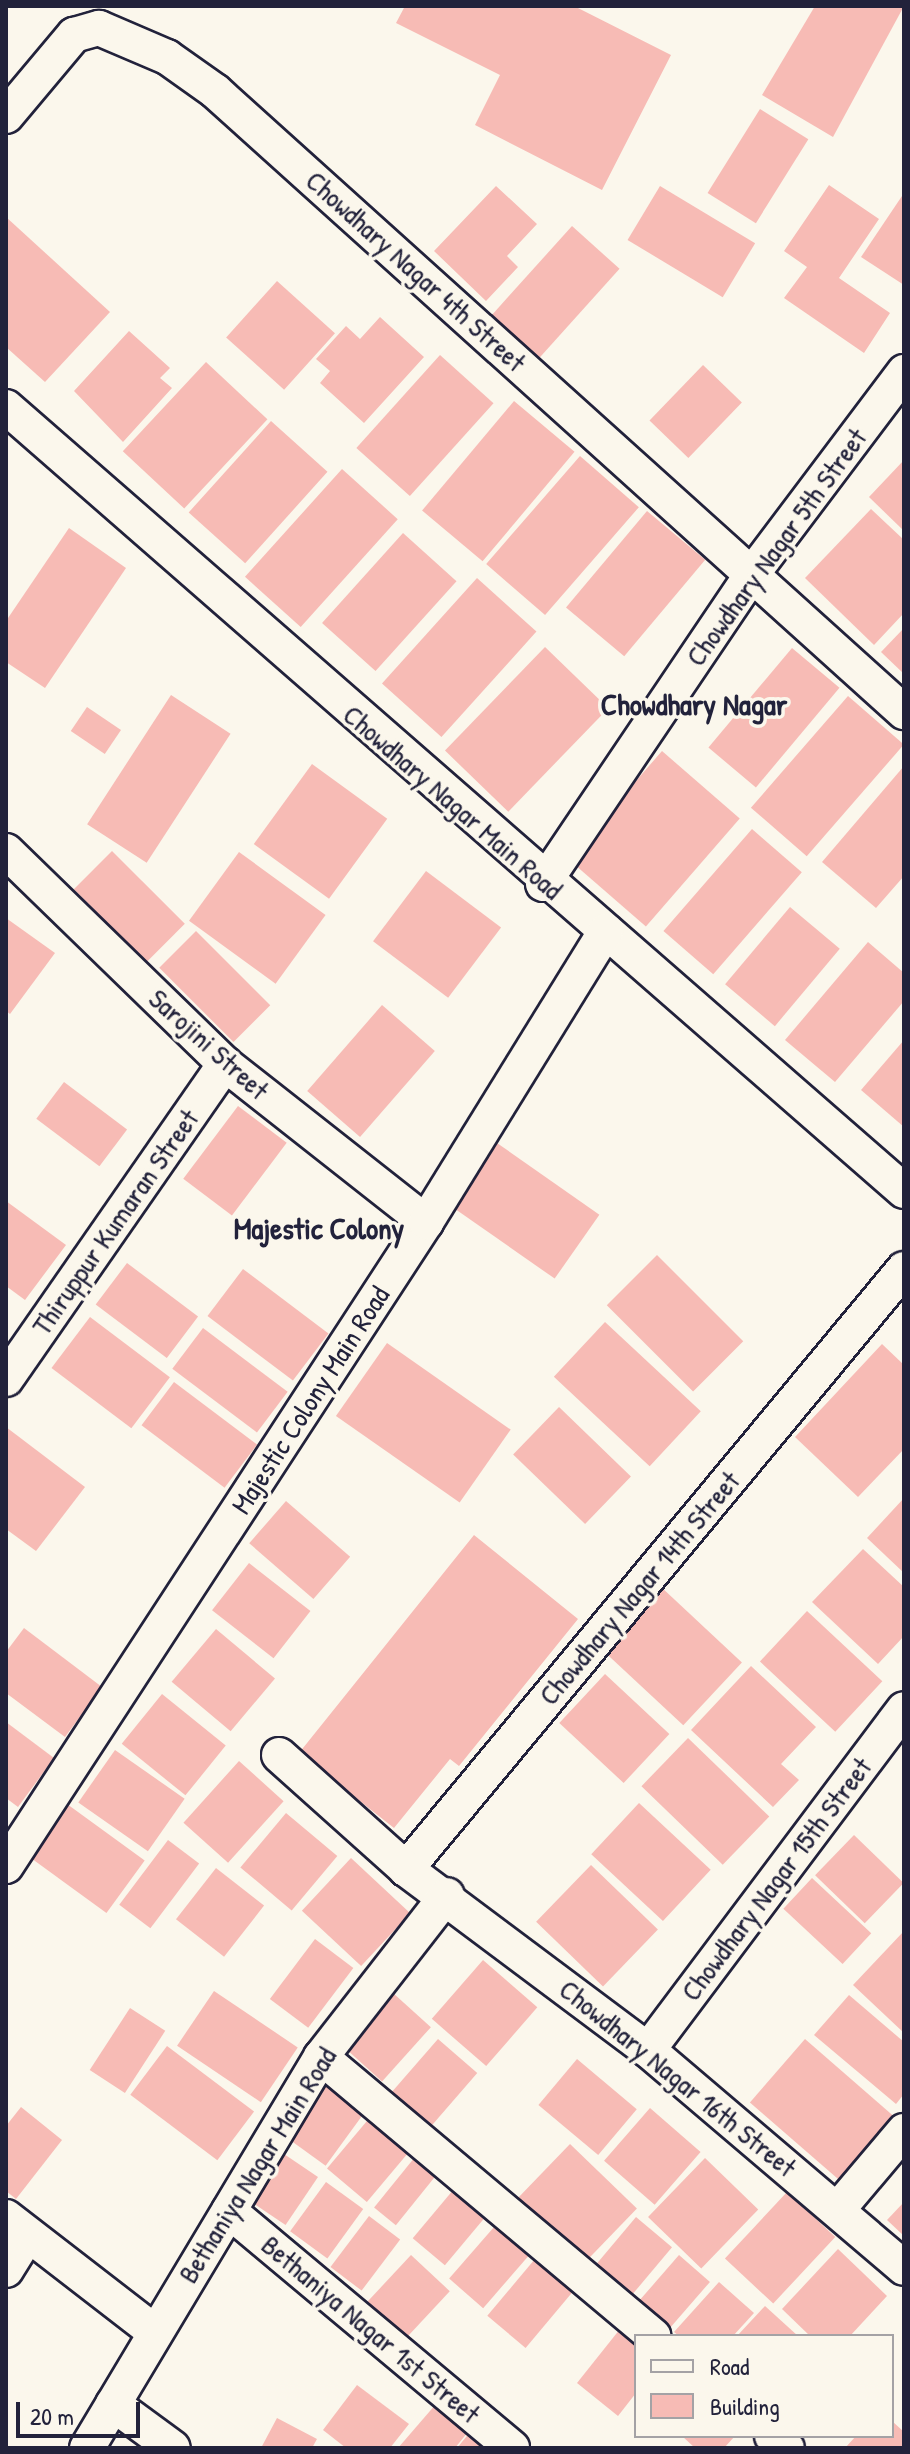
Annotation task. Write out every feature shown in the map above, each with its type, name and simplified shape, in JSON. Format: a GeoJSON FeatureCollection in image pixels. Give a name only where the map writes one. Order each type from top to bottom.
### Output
{"type":"FeatureCollection","features":[{"type":"Feature","properties":{"kind":"street","name":"Chowdhary Nagar 4th Street"},"geometry":{"type":"LineString","coordinates":[[6,116],[55,49],[74,35],[110,31],[156,50],[215,91],[904,712]]}},
{"type":"Feature","properties":{"kind":"street","name":"Chowdhary Nagar 5th Street"},"geometry":{"type":"LineString","coordinates":[[543,884],[752,574],[904,372]]}},
{"type":"Feature","properties":{"kind":"street","name":"Chowdhary Nagar Main Road"},"geometry":{"type":"LineString","coordinates":[[6,407],[543,884],[606,931],[904,1191]]}},
{"type":"Feature","properties":{"kind":"street","name":"Sarojini Street"},"geometry":{"type":"LineString","coordinates":[[7,854],[225,1064],[426,1222]]}},
{"type":"Feature","properties":{"kind":"street","name":"Majestic Colony Main Road"},"geometry":{"type":"LineString","coordinates":[[6,1866],[426,1222],[606,931]]}},
{"type":"Feature","properties":{"kind":"street","name":"Thiruppur Kumaran Street"},"geometry":{"type":"LineString","coordinates":[[6,1379],[225,1064]]}},
{"type":"Feature","properties":{"kind":"street","name":"Chowdhary Nagar 14th Street"},"geometry":{"type":"LineString","coordinates":[[406,1869],[904,1269]]}},
{"type":"Feature","properties":{"kind":"street","name":"Chowdhary Nagar 15th Street"},"geometry":{"type":"LineString","coordinates":[[648,2050],[904,1709]]}},
{"type":"Feature","properties":{"kind":"street"},"geometry":{"type":"LineString","coordinates":[[279,1755],[406,1869],[447,1895]]}},
{"type":"Feature","properties":{"kind":"street","name":"Chowdhary Nagar 16th Street"},"geometry":{"type":"LineString","coordinates":[[447,1895],[648,2050],[839,2208],[904,2268]]}},
{"type":"Feature","properties":{"kind":"street","name":"Bethaniya Nagar Main Road"},"geometry":{"type":"LineString","coordinates":[[87,2448],[321,2057],[447,1895]]}},
{"type":"Feature","properties":{"kind":"street"},"geometry":{"type":"LineString","coordinates":[[321,2057],[651,2334]]}},
{"type":"Feature","properties":{"kind":"street"},"geometry":{"type":"LineString","coordinates":[[839,2208],[904,2131]]}},
{"type":"Feature","properties":{"kind":"street","name":"Bethaniya Nagar 1st Street"},"geometry":{"type":"LineString","coordinates":[[229,2211],[512,2448]]}},
{"type":"Feature","properties":{"kind":"street"},"geometry":{"type":"LineString","coordinates":[[6,2270],[17,2227],[155,2332]]}},
{"type":"Feature","properties":{"kind":"street"},"geometry":{"type":"LineString","coordinates":[[113,2404],[173,2448]]}},
{"type":"Feature","properties":{"kind":"building"},"geometry":{"type":"Polygon","coordinates":[[[405,6],[574,6],[671,55],[602,190],[475,125],[500,75],[396,23],[405,6]]]}},
{"type":"Feature","properties":{"kind":"building"},"geometry":{"type":"Polygon","coordinates":[[[815,6],[904,6],[833,137],[762,95],[815,6]]]}},
{"type":"Feature","properties":{"kind":"building"},"geometry":{"type":"Polygon","coordinates":[[[760,109],[808,139],[756,223],[708,193],[760,109]]]}},
{"type":"Feature","properties":{"kind":"building"},"geometry":{"type":"Polygon","coordinates":[[[829,185],[879,219],[839,278],[890,313],[864,353],[784,298],[807,267],[784,251],[829,185]]]}},
{"type":"Feature","properties":{"kind":"building"},"geometry":{"type":"Polygon","coordinates":[[[496,186],[537,224],[507,256],[518,267],[486,301],[434,251],[496,186]]]}},
{"type":"Feature","properties":{"kind":"building"},"geometry":{"type":"Polygon","coordinates":[[[660,186],[755,243],[723,297],[628,240],[660,186]]]}},
{"type":"Feature","properties":{"kind":"building"},"geometry":{"type":"Polygon","coordinates":[[[904,193],[904,285],[861,257],[904,193]]]}},
{"type":"Feature","properties":{"kind":"building"},"geometry":{"type":"Polygon","coordinates":[[[6,217],[110,312],[45,382],[6,347],[6,217]]]}},
{"type":"Feature","properties":{"kind":"building"},"geometry":{"type":"Polygon","coordinates":[[[572,226],[620,269],[538,359],[490,317],[572,226]]]}},
{"type":"Feature","properties":{"kind":"building"},"geometry":{"type":"Polygon","coordinates":[[[277,281],[335,333],[284,390],[226,337],[277,281]]]}},
{"type":"Feature","properties":{"kind":"building"},"geometry":{"type":"Polygon","coordinates":[[[380,317],[424,357],[364,423],[320,383],[330,371],[316,359],[346,326],[360,339],[380,317]]]}},
{"type":"Feature","properties":{"kind":"building"},"geometry":{"type":"Polygon","coordinates":[[[129,331],[170,368],[160,378],[172,388],[123,442],[74,391],[129,331]]]}},
{"type":"Feature","properties":{"kind":"building"},"geometry":{"type":"Polygon","coordinates":[[[440,355],[494,403],[410,496],[356,448],[440,355]]]}},
{"type":"Feature","properties":{"kind":"building"},"geometry":{"type":"Polygon","coordinates":[[[206,362],[267,419],[184,509],[123,451],[206,362]]]}},
{"type":"Feature","properties":{"kind":"building"},"geometry":{"type":"Polygon","coordinates":[[[703,365],[742,403],[688,458],[650,420],[703,365]]]}},
{"type":"Feature","properties":{"kind":"building"},"geometry":{"type":"Polygon","coordinates":[[[514,401],[575,452],[483,561],[422,511],[514,401]]]}},
{"type":"Feature","properties":{"kind":"building"},"geometry":{"type":"Polygon","coordinates":[[[271,421],[327,472],[245,563],[189,512],[271,421]]]}},
{"type":"Feature","properties":{"kind":"building"},"geometry":{"type":"Polygon","coordinates":[[[580,456],[639,507],[545,615],[486,564],[580,456]]]}},
{"type":"Feature","properties":{"kind":"building"},"geometry":{"type":"Polygon","coordinates":[[[904,460],[904,531],[869,497],[904,460]]]}},
{"type":"Feature","properties":{"kind":"building"},"geometry":{"type":"Polygon","coordinates":[[[342,469],[398,519],[301,627],[245,577],[342,469]]]}},
{"type":"Feature","properties":{"kind":"building"},"geometry":{"type":"Polygon","coordinates":[[[871,509],[904,540],[904,613],[874,645],[805,578],[871,509]]]}},
{"type":"Feature","properties":{"kind":"building"},"geometry":{"type":"Polygon","coordinates":[[[647,511],[705,560],[624,656],[566,608],[647,511]]]}},
{"type":"Feature","properties":{"kind":"building"},"geometry":{"type":"Polygon","coordinates":[[[69,528],[126,568],[45,688],[6,662],[6,621],[69,528]]]}},
{"type":"Feature","properties":{"kind":"building"},"geometry":{"type":"Polygon","coordinates":[[[403,533],[457,581],[376,671],[322,623],[403,533]]]}},
{"type":"Feature","properties":{"kind":"building"},"geometry":{"type":"Polygon","coordinates":[[[477,578],[536,632],[441,737],[382,684],[477,578]]]}},
{"type":"Feature","properties":{"kind":"building"},"geometry":{"type":"Polygon","coordinates":[[[904,628],[904,674],[881,652],[904,628]]]}},
{"type":"Feature","properties":{"kind":"building"},"geometry":{"type":"Polygon","coordinates":[[[545,647],[608,708],[508,812],[445,751],[545,647]]]}},
{"type":"Feature","properties":{"kind":"building"},"geometry":{"type":"Polygon","coordinates":[[[792,648],[839,688],[756,787],[708,748],[792,648]]]}},
{"type":"Feature","properties":{"kind":"building"},"geometry":{"type":"Polygon","coordinates":[[[171,695],[231,734],[147,863],[87,824],[171,695]]]}},
{"type":"Feature","properties":{"kind":"building"},"geometry":{"type":"Polygon","coordinates":[[[848,696],[904,745],[807,856],[751,808],[848,696]]]}},
{"type":"Feature","properties":{"kind":"building"},"geometry":{"type":"Polygon","coordinates":[[[87,707],[121,730],[105,754],[71,731],[87,707]]]}},
{"type":"Feature","properties":{"kind":"building"},"geometry":{"type":"Polygon","coordinates":[[[662,751],[740,819],[646,926],[568,859],[662,751]]]}},
{"type":"Feature","properties":{"kind":"building"},"geometry":{"type":"Polygon","coordinates":[[[312,764],[387,819],[329,899],[254,844],[312,764]]]}},
{"type":"Feature","properties":{"kind":"building"},"geometry":{"type":"Polygon","coordinates":[[[904,766],[904,876],[876,908],[822,862],[904,766]]]}},
{"type":"Feature","properties":{"kind":"building"},"geometry":{"type":"Polygon","coordinates":[[[752,829],[802,872],[713,974],[663,931],[752,829]]]}},
{"type":"Feature","properties":{"kind":"building"},"geometry":{"type":"Polygon","coordinates":[[[112,851],[185,924],[147,962],[74,889],[112,851]]]}},
{"type":"Feature","properties":{"kind":"building"},"geometry":{"type":"Polygon","coordinates":[[[239,852],[326,915],[276,984],[189,921],[239,852]]]}},
{"type":"Feature","properties":{"kind":"building"},"geometry":{"type":"Polygon","coordinates":[[[426,871],[501,928],[448,998],[373,941],[426,871]]]}},
{"type":"Feature","properties":{"kind":"building"},"geometry":{"type":"Polygon","coordinates":[[[790,907],[840,949],[775,1026],[725,984],[790,907]]]}},
{"type":"Feature","properties":{"kind":"building"},"geometry":{"type":"Polygon","coordinates":[[[6,918],[55,953],[10,1014],[6,1011],[6,918]]]}},
{"type":"Feature","properties":{"kind":"building"},"geometry":{"type":"Polygon","coordinates":[[[196,931],[270,1005],[233,1042],[159,968],[196,931]]]}},
{"type":"Feature","properties":{"kind":"building"},"geometry":{"type":"Polygon","coordinates":[[[868,942],[904,973],[904,1001],[835,1082],[785,1040],[868,942]]]}},
{"type":"Feature","properties":{"kind":"building"},"geometry":{"type":"Polygon","coordinates":[[[382,1005],[435,1051],[360,1137],[307,1091],[382,1005]]]}},
{"type":"Feature","properties":{"kind":"building"},"geometry":{"type":"Polygon","coordinates":[[[904,1040],[904,1127],[861,1090],[904,1040]]]}},
{"type":"Feature","properties":{"kind":"building"},"geometry":{"type":"Polygon","coordinates":[[[64,1082],[127,1130],[99,1166],[36,1119],[64,1082]]]}},
{"type":"Feature","properties":{"kind":"building"},"geometry":{"type":"Polygon","coordinates":[[[238,1106],[287,1143],[232,1215],[183,1179],[238,1106]]]}},
{"type":"Feature","properties":{"kind":"building"},"geometry":{"type":"Polygon","coordinates":[[[497,1143],[599,1215],[555,1279],[452,1207],[497,1143]]]}},
{"type":"Feature","properties":{"kind":"building"},"geometry":{"type":"Polygon","coordinates":[[[6,1201],[66,1245],[25,1300],[6,1286],[6,1201]]]}},
{"type":"Feature","properties":{"kind":"building"},"geometry":{"type":"Polygon","coordinates":[[[657,1255],[743,1341],[693,1391],[607,1305],[657,1255]]]}},
{"type":"Feature","properties":{"kind":"building"},"geometry":{"type":"Polygon","coordinates":[[[127,1263],[198,1317],[167,1358],[96,1305],[127,1263]]]}},
{"type":"Feature","properties":{"kind":"building"},"geometry":{"type":"Polygon","coordinates":[[[243,1269],[328,1333],[293,1381],[207,1316],[243,1269]]]}},
{"type":"Feature","properties":{"kind":"building"},"geometry":{"type":"Polygon","coordinates":[[[90,1317],[170,1377],[131,1428],[51,1368],[90,1317]]]}},
{"type":"Feature","properties":{"kind":"building"},"geometry":{"type":"Polygon","coordinates":[[[605,1322],[701,1411],[650,1466],[554,1377],[605,1322]]]}},
{"type":"Feature","properties":{"kind":"building"},"geometry":{"type":"Polygon","coordinates":[[[203,1328],[288,1392],[257,1433],[172,1369],[203,1328]]]}},
{"type":"Feature","properties":{"kind":"building"},"geometry":{"type":"Polygon","coordinates":[[[387,1343],[511,1430],[460,1503],[336,1416],[387,1343]]]}},
{"type":"Feature","properties":{"kind":"building"},"geometry":{"type":"Polygon","coordinates":[[[882,1344],[904,1365],[904,1449],[858,1497],[795,1437],[882,1344]]]}},
{"type":"Feature","properties":{"kind":"building"},"geometry":{"type":"Polygon","coordinates":[[[174,1382],[257,1445],[225,1488],[142,1425],[174,1382]]]}},
{"type":"Feature","properties":{"kind":"building"},"geometry":{"type":"Polygon","coordinates":[[[559,1407],[631,1476],[585,1524],[513,1454],[559,1407]]]}},
{"type":"Feature","properties":{"kind":"building"},"geometry":{"type":"Polygon","coordinates":[[[6,1427],[85,1487],[36,1551],[6,1529],[6,1427]]]}},
{"type":"Feature","properties":{"kind":"building"},"geometry":{"type":"Polygon","coordinates":[[[904,1498],[904,1573],[867,1538],[904,1498]]]}},
{"type":"Feature","properties":{"kind":"building"},"geometry":{"type":"Polygon","coordinates":[[[286,1501],[350,1557],[313,1599],[249,1543],[286,1501]]]}},
{"type":"Feature","properties":{"kind":"building"},"geometry":{"type":"Polygon","coordinates":[[[474,1535],[578,1619],[459,1766],[450,1759],[394,1828],[299,1753],[474,1535]]]}},
{"type":"Feature","properties":{"kind":"building"},"geometry":{"type":"Polygon","coordinates":[[[863,1549],[904,1587],[904,1636],[878,1664],[812,1602],[863,1549]]]}},
{"type":"Feature","properties":{"kind":"building"},"geometry":{"type":"Polygon","coordinates":[[[249,1563],[310,1611],[274,1658],[212,1610],[249,1563]]]}},
{"type":"Feature","properties":{"kind":"building"},"geometry":{"type":"Polygon","coordinates":[[[660,1586],[742,1662],[683,1725],[601,1649],[660,1586]]]}},
{"type":"Feature","properties":{"kind":"building"},"geometry":{"type":"Polygon","coordinates":[[[807,1611],[882,1681],[835,1732],[760,1661],[807,1611]]]}},
{"type":"Feature","properties":{"kind":"building"},"geometry":{"type":"Polygon","coordinates":[[[24,1628],[102,1687],[65,1737],[6,1693],[6,1652],[24,1628]]]}},
{"type":"Feature","properties":{"kind":"building"},"geometry":{"type":"Polygon","coordinates":[[[216,1629],[275,1678],[231,1731],[172,1682],[216,1629]]]}},
{"type":"Feature","properties":{"kind":"building"},"geometry":{"type":"Polygon","coordinates":[[[751,1666],[816,1727],[781,1764],[799,1780],[773,1807],[691,1730],[751,1666]]]}},
{"type":"Feature","properties":{"kind":"building"},"geometry":{"type":"Polygon","coordinates":[[[605,1674],[669,1734],[624,1783],[559,1723],[605,1674]]]}},
{"type":"Feature","properties":{"kind":"building"},"geometry":{"type":"Polygon","coordinates":[[[162,1694],[226,1746],[185,1795],[122,1744],[162,1694]]]}},
{"type":"Feature","properties":{"kind":"building"},"geometry":{"type":"Polygon","coordinates":[[[6,1722],[54,1758],[18,1807],[6,1798],[6,1722]]]}},
{"type":"Feature","properties":{"kind":"building"},"geometry":{"type":"Polygon","coordinates":[[[688,1738],[769,1816],[723,1865],[641,1786],[688,1738]]]}},
{"type":"Feature","properties":{"kind":"building"},"geometry":{"type":"Polygon","coordinates":[[[115,1750],[185,1799],[148,1851],[78,1802],[115,1750]]]}},
{"type":"Feature","properties":{"kind":"building"},"geometry":{"type":"Polygon","coordinates":[[[239,1761],[284,1801],[228,1863],[183,1823],[239,1761]]]}},
{"type":"Feature","properties":{"kind":"building"},"geometry":{"type":"Polygon","coordinates":[[[639,1803],[711,1870],[663,1921],[591,1854],[639,1803]]]}},
{"type":"Feature","properties":{"kind":"building"},"geometry":{"type":"Polygon","coordinates":[[[67,1804],[145,1860],[106,1913],[29,1857],[67,1804]]]}},
{"type":"Feature","properties":{"kind":"building"},"geometry":{"type":"Polygon","coordinates":[[[286,1813],[337,1856],[292,1910],[240,1867],[286,1813]]]}},
{"type":"Feature","properties":{"kind":"building"},"geometry":{"type":"Polygon","coordinates":[[[854,1835],[904,1883],[865,1923],[815,1875],[854,1835]]]}},
{"type":"Feature","properties":{"kind":"building"},"geometry":{"type":"Polygon","coordinates":[[[168,1840],[199,1863],[150,1928],[119,1905],[168,1840]]]}},
{"type":"Feature","properties":{"kind":"building"},"geometry":{"type":"Polygon","coordinates":[[[351,1858],[410,1913],[361,1966],[302,1911],[351,1858]]]}},
{"type":"Feature","properties":{"kind":"building"},"geometry":{"type":"Polygon","coordinates":[[[591,1865],[658,1930],[603,1986],[536,1922],[591,1865]]]}},
{"type":"Feature","properties":{"kind":"building"},"geometry":{"type":"Polygon","coordinates":[[[216,1868],[264,1906],[224,1957],[176,1919],[216,1868]]]}},
{"type":"Feature","properties":{"kind":"building"},"geometry":{"type":"Polygon","coordinates":[[[812,1878],[871,1933],[843,1964],[783,1909],[812,1878]]]}},
{"type":"Feature","properties":{"kind":"building"},"geometry":{"type":"Polygon","coordinates":[[[904,1931],[904,2033],[853,1985],[904,1931]]]}},
{"type":"Feature","properties":{"kind":"building"},"geometry":{"type":"Polygon","coordinates":[[[315,1939],[353,1968],[308,2028],[270,1999],[315,1939]]]}},
{"type":"Feature","properties":{"kind":"building"},"geometry":{"type":"Polygon","coordinates":[[[483,1960],[537,2007],[486,2066],[432,2019],[483,1960]]]}},
{"type":"Feature","properties":{"kind":"building"},"geometry":{"type":"Polygon","coordinates":[[[214,1991],[298,2047],[261,2102],[177,2046],[214,1991]]]}},
{"type":"Feature","properties":{"kind":"building"},"geometry":{"type":"Polygon","coordinates":[[[393,1993],[431,2027],[382,2081],[344,2047],[393,1993]]]}},
{"type":"Feature","properties":{"kind":"building"},"geometry":{"type":"Polygon","coordinates":[[[849,1995],[904,2042],[904,2094],[896,2104],[814,2035],[849,1995]]]}},
{"type":"Feature","properties":{"kind":"building"},"geometry":{"type":"Polygon","coordinates":[[[130,2008],[165,2031],[125,2093],[90,2070],[130,2008]]]}},
{"type":"Feature","properties":{"kind":"building"},"geometry":{"type":"Polygon","coordinates":[[[438,2039],[477,2073],[426,2132],[387,2098],[438,2039]]]}},
{"type":"Feature","properties":{"kind":"building"},"geometry":{"type":"Polygon","coordinates":[[[805,2039],[894,2116],[839,2180],[750,2102],[805,2039]]]}},
{"type":"Feature","properties":{"kind":"building"},"geometry":{"type":"Polygon","coordinates":[[[167,2046],[254,2112],[217,2160],[130,2095],[167,2046]]]}},
{"type":"Feature","properties":{"kind":"building"},"geometry":{"type":"Polygon","coordinates":[[[577,2059],[637,2109],[598,2155],[538,2105],[577,2059]]]}},
{"type":"Feature","properties":{"kind":"building"},"geometry":{"type":"Polygon","coordinates":[[[327,2084],[365,2112],[326,2166],[288,2138],[327,2084]]]}},
{"type":"Feature","properties":{"kind":"building"},"geometry":{"type":"Polygon","coordinates":[[[21,2107],[62,2140],[16,2199],[6,2191],[6,2126],[21,2107]]]}},
{"type":"Feature","properties":{"kind":"building"},"geometry":{"type":"Polygon","coordinates":[[[650,2108],[701,2152],[655,2205],[604,2161],[650,2108]]]}},
{"type":"Feature","properties":{"kind":"building"},"geometry":{"type":"Polygon","coordinates":[[[372,2115],[412,2148],[367,2202],[327,2169],[372,2115]]]}},
{"type":"Feature","properties":{"kind":"building"},"geometry":{"type":"Polygon","coordinates":[[[570,2144],[637,2209],[584,2263],[517,2199],[570,2144]]]}},
{"type":"Feature","properties":{"kind":"building"},"geometry":{"type":"Polygon","coordinates":[[[284,2154],[318,2177],[286,2225],[252,2202],[284,2154]]]}},
{"type":"Feature","properties":{"kind":"building"},"geometry":{"type":"Polygon","coordinates":[[[415,2157],[437,2175],[396,2225],[374,2208],[415,2157]]]}},
{"type":"Feature","properties":{"kind":"building"},"geometry":{"type":"Polygon","coordinates":[[[705,2158],[758,2209],[701,2268],[648,2217],[705,2158]]]}},
{"type":"Feature","properties":{"kind":"building"},"geometry":{"type":"Polygon","coordinates":[[[326,2182],[363,2209],[327,2258],[290,2231],[326,2182]]]}},
{"type":"Feature","properties":{"kind":"building"},"geometry":{"type":"Polygon","coordinates":[[[459,2183],[491,2210],[445,2265],[413,2238],[459,2183]]]}},
{"type":"Feature","properties":{"kind":"building"},"geometry":{"type":"Polygon","coordinates":[[[787,2192],[835,2237],[773,2304],[725,2259],[787,2192]]]}},
{"type":"Feature","properties":{"kind":"building"},"geometry":{"type":"Polygon","coordinates":[[[904,2202],[904,2236],[887,2220],[904,2202]]]}},
{"type":"Feature","properties":{"kind":"building"},"geometry":{"type":"Polygon","coordinates":[[[369,2216],[400,2239],[362,2291],[330,2267],[369,2216]]]}},
{"type":"Feature","properties":{"kind":"building"},"geometry":{"type":"Polygon","coordinates":[[[636,2217],[672,2247],[629,2299],[593,2268],[636,2217]]]}},
{"type":"Feature","properties":{"kind":"building"},"geometry":{"type":"Polygon","coordinates":[[[501,2219],[535,2249],[483,2308],[449,2279],[501,2219]]]}},
{"type":"Feature","properties":{"kind":"building"},"geometry":{"type":"Polygon","coordinates":[[[838,2249],[887,2296],[852,2334],[808,2334],[782,2309],[838,2249]]]}},
{"type":"Feature","properties":{"kind":"building"},"geometry":{"type":"Polygon","coordinates":[[[540,2253],[578,2285],[526,2348],[487,2316],[540,2253]]]}},
{"type":"Feature","properties":{"kind":"building"},"geometry":{"type":"Polygon","coordinates":[[[411,2255],[450,2291],[404,2340],[365,2304],[411,2255]]]}},
{"type":"Feature","properties":{"kind":"building"},"geometry":{"type":"Polygon","coordinates":[[[679,2255],[710,2282],[667,2331],[636,2304],[679,2255]]]}},
{"type":"Feature","properties":{"kind":"building"},"geometry":{"type":"Polygon","coordinates":[[[719,2282],[754,2313],[735,2334],[674,2332],[719,2282]]]}},
{"type":"Feature","properties":{"kind":"building"},"geometry":{"type":"Polygon","coordinates":[[[765,2306],[796,2334],[739,2334],[765,2306]]]}},
{"type":"Feature","properties":{"kind":"building"},"geometry":{"type":"Polygon","coordinates":[[[624,2324],[634,2334],[634,2396],[618,2416],[577,2383],[624,2324]]]}},
{"type":"Feature","properties":{"kind":"building"},"geometry":{"type":"Polygon","coordinates":[[[357,2385],[409,2424],[390,2448],[346,2448],[323,2430],[357,2385]]]}},
{"type":"Feature","properties":{"kind":"building"},"geometry":{"type":"Polygon","coordinates":[[[436,2404],[468,2432],[455,2448],[398,2448],[436,2404]]]}},
{"type":"Feature","properties":{"kind":"building"},"geometry":{"type":"Polygon","coordinates":[[[277,2418],[317,2439],[312,2448],[261,2448],[277,2418]]]}},
{"type":"Feature","properties":{"kind":"building"},"geometry":{"type":"Polygon","coordinates":[[[894,2423],[904,2432],[904,2448],[845,2448],[854,2438],[894,2438],[894,2423]]]}},
{"type":"Feature","properties":{"kind":"building"},"geometry":{"type":"Polygon","coordinates":[[[471,2431],[491,2448],[457,2448],[471,2431]]]}},
{"type":"Feature","properties":{"kind":"building"},"geometry":{"type":"Polygon","coordinates":[[[684,2438],[733,2438],[724,2448],[695,2448],[684,2438]]]}},
{"type":"Feature","properties":{"kind":"district","name":"Chowdhary Nagar"},"geometry":{"type":"Point","coordinates":[694,704]}},
{"type":"Feature","properties":{"kind":"district","name":"Majestic Colony"},"geometry":{"type":"Point","coordinates":[319,1228]}}]}
